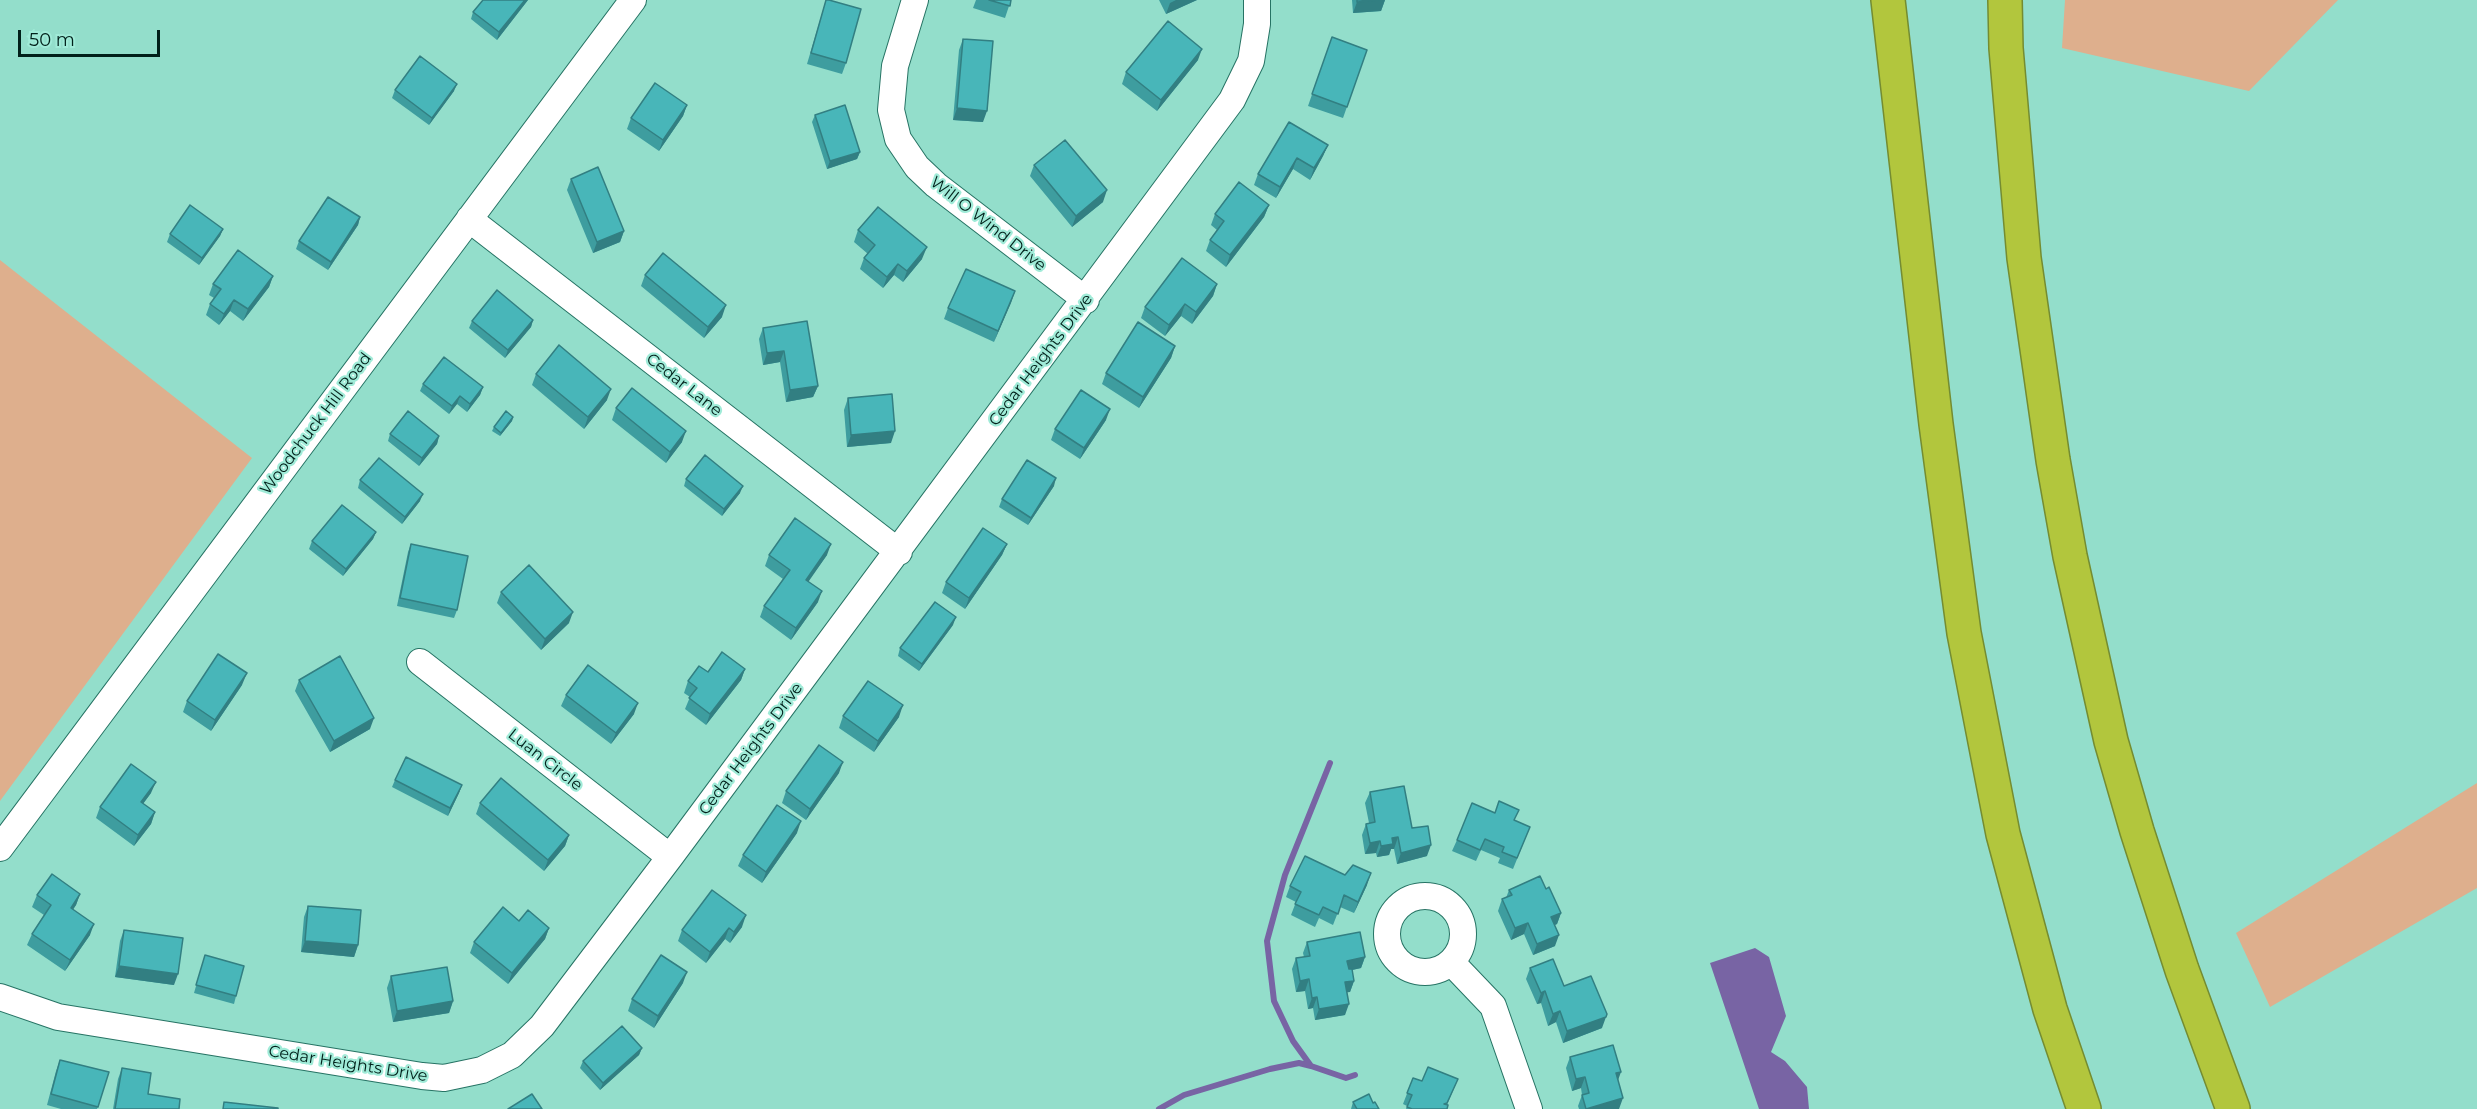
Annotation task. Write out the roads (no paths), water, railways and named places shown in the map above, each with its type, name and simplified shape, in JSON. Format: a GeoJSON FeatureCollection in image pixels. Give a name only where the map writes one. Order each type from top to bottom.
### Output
{"type":"FeatureCollection","features":[{"type":"Feature","properties":{"kind":"highway"},"geometry":{"type":"LineString","coordinates":[[1888,0],[1936,424],[1964,633],[2003,834],[2050,1009],[2084,1109]]}},
{"type":"Feature","properties":{"kind":"highway"},"geometry":{"type":"LineString","coordinates":[[2005,0],[2006,48],[2024,258],[2053,460],[2070,556],[2111,741],[2137,831],[2182,970],[2233,1109]]}},
{"type":"Feature","properties":{"kind":"street","name":"Woodchuck Hill Road"},"geometry":{"type":"LineString","coordinates":[[0,848],[633,0]]}},
{"type":"Feature","properties":{"kind":"street","name":"Will O Wind Drive"},"geometry":{"type":"LineString","coordinates":[[915,0],[896,66],[891,110],[898,139],[917,167],[936,185],[1086,300]]}},
{"type":"Feature","properties":{"kind":"street","name":"Cedar Heights Drive"},"geometry":{"type":"LineString","coordinates":[[0,997],[34,1011],[58,1017],[422,1077],[444,1078],[482,1070],[512,1055],[542,1026],[670,857],[899,552],[1232,100],[1251,61],[1257,24],[1257,0]]}},
{"type":"Feature","properties":{"kind":"street","name":"Cedar Lane"},"geometry":{"type":"LineString","coordinates":[[469,219],[899,552]]}},
{"type":"Feature","properties":{"kind":"street","name":"Luan Circle"},"geometry":{"type":"LineString","coordinates":[[420,662],[670,857]]}},
{"type":"Feature","properties":{"kind":"street"},"geometry":{"type":"LineString","coordinates":[[1451,962],[1493,1006],[1529,1109]]}},
{"type":"Feature","properties":{"kind":"waterway"},"geometry":{"type":"LineString","coordinates":[[1330,763],[1285,875],[1267,941],[1274,1001],[1293,1041],[1311,1066],[1346,1078],[1355,1075]]}},
{"type":"Feature","properties":{"kind":"waterway"},"geometry":{"type":"LineString","coordinates":[[1159,1109],[1184,1095],[1270,1069],[1299,1063],[1311,1066]]}}]}
